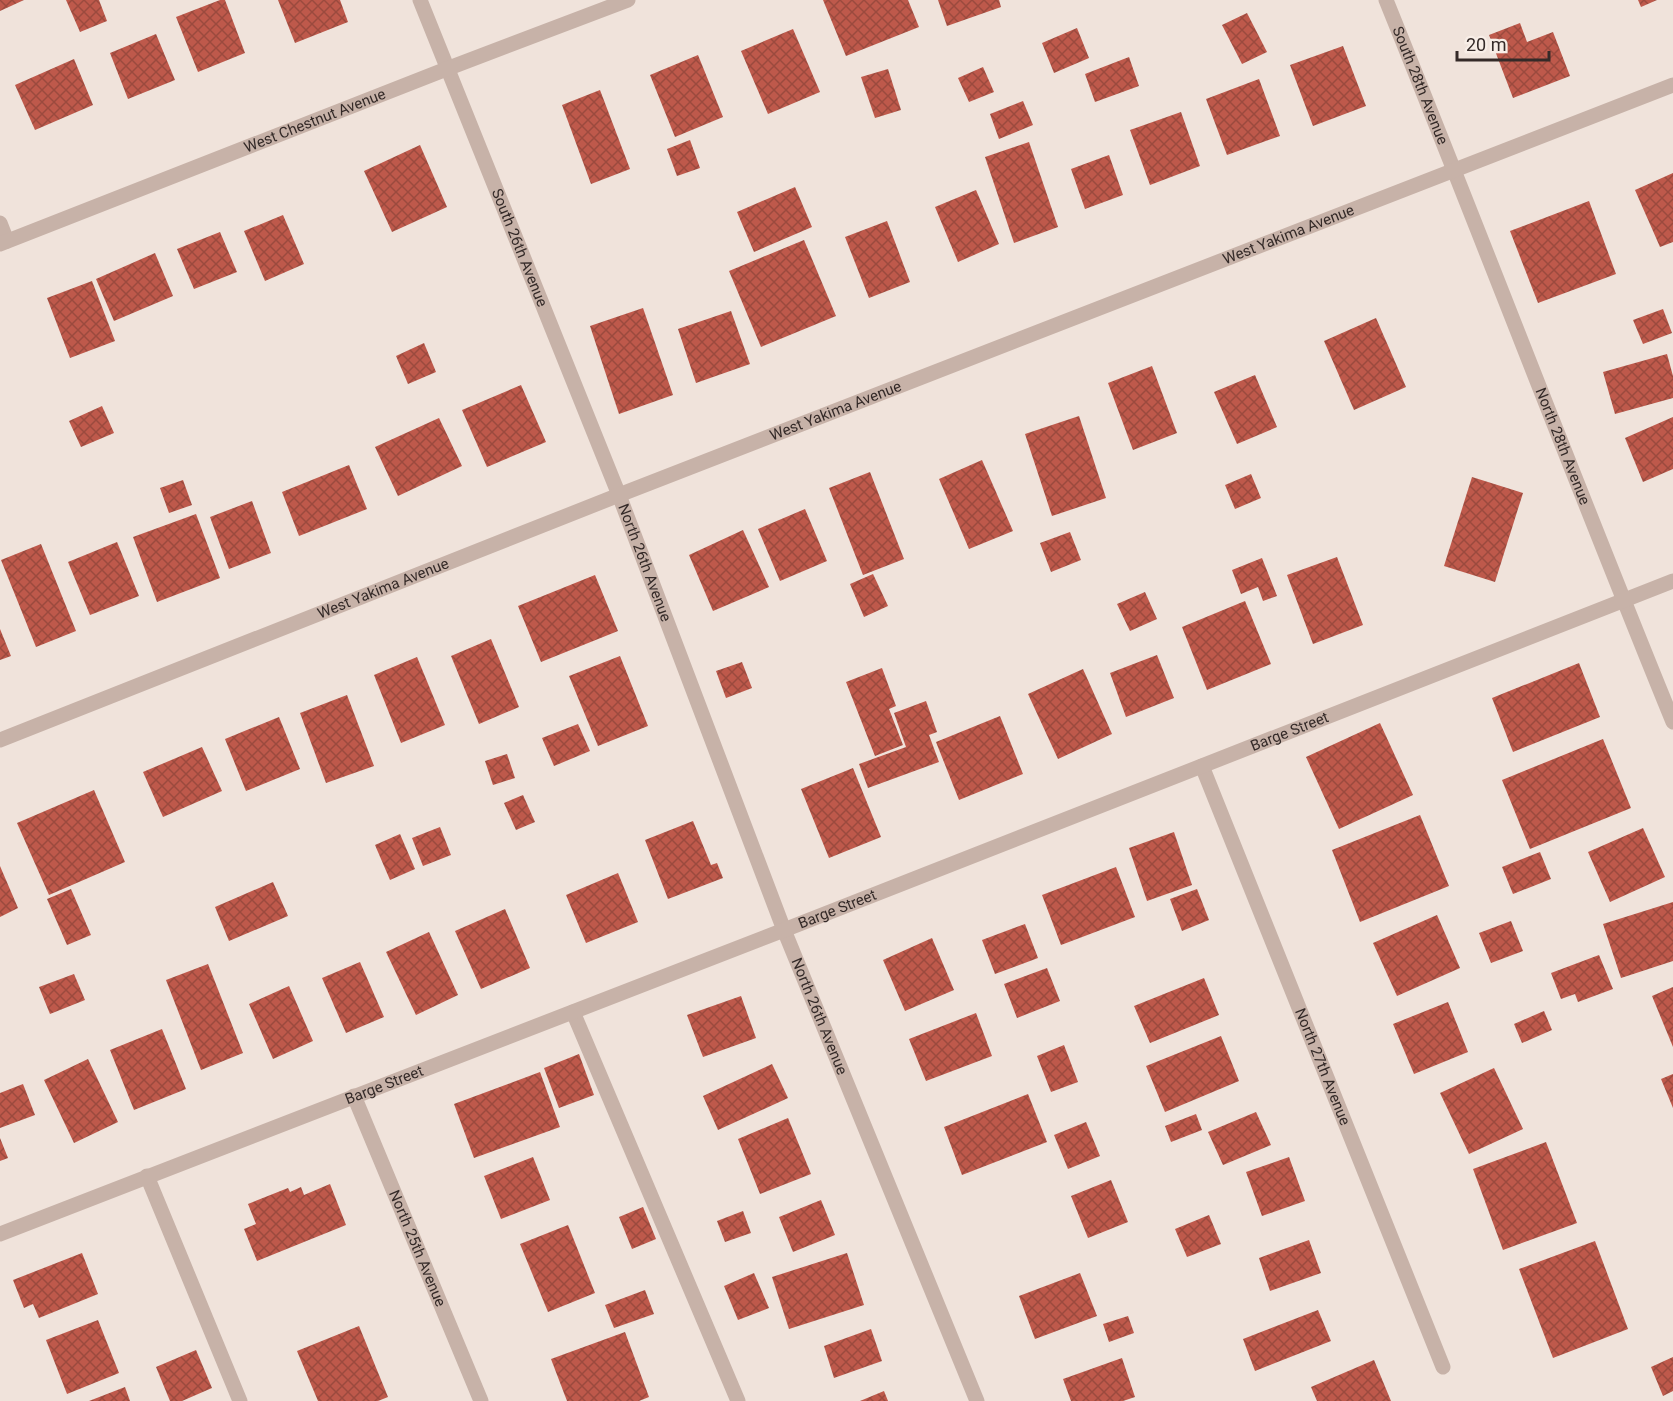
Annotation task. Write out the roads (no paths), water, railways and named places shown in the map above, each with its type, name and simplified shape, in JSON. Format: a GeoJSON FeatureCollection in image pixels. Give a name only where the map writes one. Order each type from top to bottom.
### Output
{"type":"FeatureCollection","features":[{"type":"Feature","properties":{"kind":"street","name":"South 26th Avenue"},"geometry":{"type":"LineString","coordinates":[[420,0],[619,495]]}},
{"type":"Feature","properties":{"kind":"street","name":"West Chestnut Avenue"},"geometry":{"type":"LineString","coordinates":[[4,242],[628,0]]}},
{"type":"Feature","properties":{"kind":"street","name":"South 28th Avenue"},"geometry":{"type":"LineString","coordinates":[[1386,0],[1455,170]]}},
{"type":"Feature","properties":{"kind":"street","name":"West Yakima Avenue"},"geometry":{"type":"LineString","coordinates":[[0,740],[619,495],[1673,85]]}},
{"type":"Feature","properties":{"kind":"street","name":"North 28th Avenue"},"geometry":{"type":"LineString","coordinates":[[1455,170],[1673,722]]}},
{"type":"Feature","properties":{"kind":"street"},"geometry":{"type":"LineString","coordinates":[[0,223],[4,242]]}},
{"type":"Feature","properties":{"kind":"street","name":"North 26th Avenue"},"geometry":{"type":"LineString","coordinates":[[619,495],[784,930],[977,1401]]}},
{"type":"Feature","properties":{"kind":"street","name":"Barge Street"},"geometry":{"type":"LineString","coordinates":[[0,1234],[784,930],[1673,581]]}},
{"type":"Feature","properties":{"kind":"street","name":"North 27th Avenue"},"geometry":{"type":"LineString","coordinates":[[1202,766],[1443,1367]]}},
{"type":"Feature","properties":{"kind":"street"},"geometry":{"type":"LineString","coordinates":[[573,1012],[738,1401]]}},
{"type":"Feature","properties":{"kind":"street","name":"North 25th Avenue"},"geometry":{"type":"LineString","coordinates":[[354,1096],[481,1401]]}},
{"type":"Feature","properties":{"kind":"street"},"geometry":{"type":"LineString","coordinates":[[147,1176],[240,1401]]}}]}
